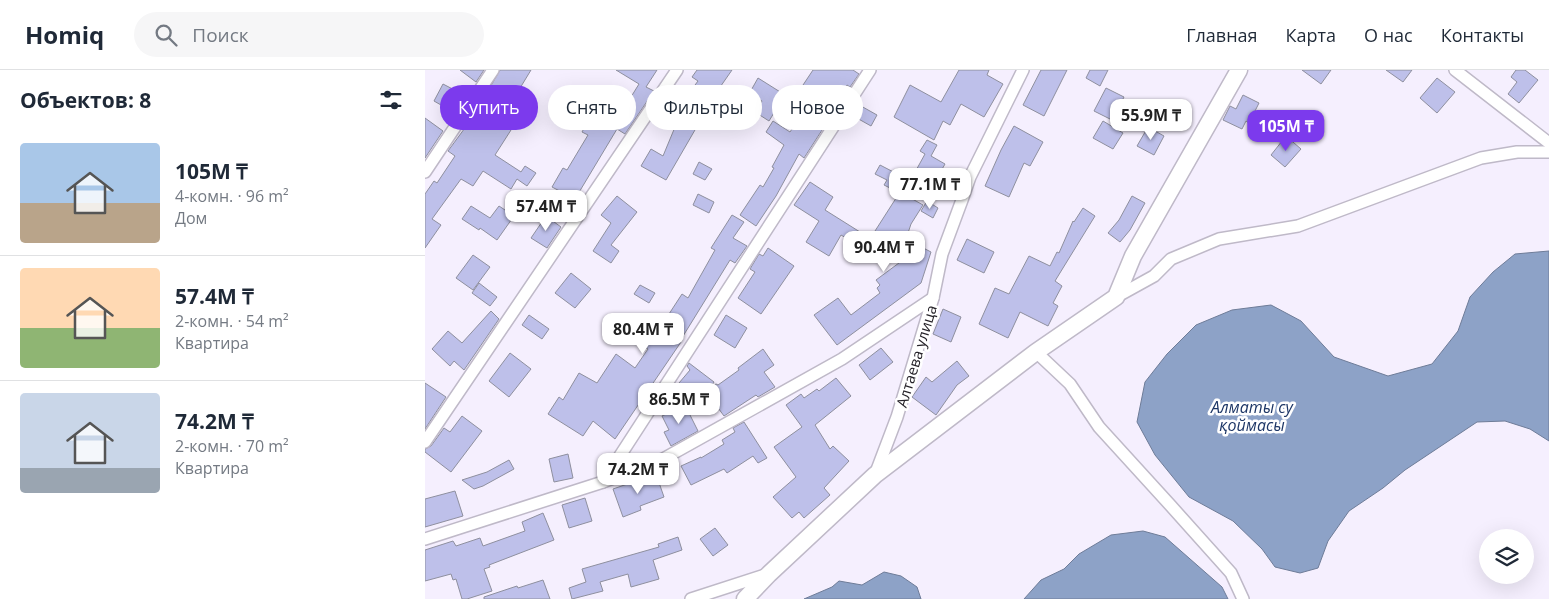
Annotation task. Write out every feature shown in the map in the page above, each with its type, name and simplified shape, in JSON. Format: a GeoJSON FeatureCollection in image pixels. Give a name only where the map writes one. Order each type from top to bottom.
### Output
{"type":"FeatureCollection","features":[{"type":"Feature","properties":{"kind":"street"},"geometry":{"type":"LineString","coordinates":[[425,172],[493,70]]}},
{"type":"Feature","properties":{"kind":"street"},"geometry":{"type":"LineString","coordinates":[[425,442],[677,70]]}},
{"type":"Feature","properties":{"kind":"street"},"geometry":{"type":"LineString","coordinates":[[603,482],[870,70]]}},
{"type":"Feature","properties":{"kind":"street","name":"Алтаева улица"},"geometry":{"type":"LineString","coordinates":[[875,475],[897,417],[933,298],[942,254],[970,177],[1023,70]]}},
{"type":"Feature","properties":{"kind":"street"},"geometry":{"type":"LineString","coordinates":[[1116,297],[1133,256],[1239,70]]}},
{"type":"Feature","properties":{"kind":"street"},"geometry":{"type":"LineString","coordinates":[[1455,70],[1549,143]]}},
{"type":"Feature","properties":{"kind":"street"},"geometry":{"type":"LineString","coordinates":[[745,599],[769,574],[875,475],[1036,352],[1116,297],[1154,276],[1171,259],[1219,239],[1298,226],[1481,158],[1517,152],[1549,152]]}},
{"type":"Feature","properties":{"kind":"street"},"geometry":{"type":"LineString","coordinates":[[425,539],[603,482],[663,459],[842,358],[933,298]]}},
{"type":"Feature","properties":{"kind":"street"},"geometry":{"type":"LineString","coordinates":[[1036,352],[1071,384],[1099,427],[1231,574],[1243,599]]}},
{"type":"Feature","properties":{"kind":"street"},"geometry":{"type":"LineString","coordinates":[[691,599],[769,574]]}},
{"type":"Feature","properties":{"kind":"water","name":"Алматы су қоймасы"},"geometry":{"type":"Polygon","coordinates":[[[1549,251],[1549,441],[1530,429],[1505,421],[1477,422],[1405,470],[1383,488],[1349,511],[1328,541],[1318,568],[1300,573],[1275,567],[1262,549],[1233,521],[1189,497],[1155,455],[1137,422],[1145,382],[1167,354],[1196,325],[1232,310],[1271,305],[1301,321],[1334,357],[1388,376],[1432,364],[1458,331],[1470,297],[1493,272],[1515,254],[1549,251]]]}},
{"type":"Feature","properties":{"kind":"water"},"geometry":{"type":"Polygon","coordinates":[[[1143,531],[1165,537],[1222,587],[1228,599],[1024,599],[1041,580],[1064,569],[1079,554],[1111,535],[1143,531]]]}},
{"type":"Feature","properties":{"kind":"water"},"geometry":{"type":"Polygon","coordinates":[[[884,572],[901,576],[917,587],[921,599],[804,599],[832,587],[839,581],[862,585],[884,572]]]}},
{"type":"Feature","properties":{"kind":"building"},"geometry":{"type":"Polygon","coordinates":[[[460,70],[484,70],[476,82],[460,70]]]}},
{"type":"Feature","properties":{"kind":"building"},"geometry":{"type":"Polygon","coordinates":[[[500,70],[531,70],[522,85],[491,85],[500,70]]]}},
{"type":"Feature","properties":{"kind":"building"},"geometry":{"type":"Polygon","coordinates":[[[616,70],[657,70],[646,85],[646,103],[636,118],[636,89],[639,84],[616,70]]]}},
{"type":"Feature","properties":{"kind":"building"},"geometry":{"type":"Polygon","coordinates":[[[697,70],[732,70],[722,85],[695,85],[698,81],[692,77],[697,70]]]}},
{"type":"Feature","properties":{"kind":"building"},"geometry":{"type":"Polygon","coordinates":[[[813,70],[853,70],[859,74],[851,85],[803,85],[813,70]]]}},
{"type":"Feature","properties":{"kind":"building"},"geometry":{"type":"Polygon","coordinates":[[[959,70],[989,70],[987,75],[1003,84],[984,117],[961,104],[950,125],[943,121],[934,140],[894,117],[910,85],[941,102],[959,70]]]}},
{"type":"Feature","properties":{"kind":"building"},"geometry":{"type":"Polygon","coordinates":[[[1041,70],[1067,70],[1044,116],[1023,105],[1041,70]]]}},
{"type":"Feature","properties":{"kind":"building"},"geometry":{"type":"Polygon","coordinates":[[[1090,70],[1108,70],[1100,86],[1086,78],[1090,70]]]}},
{"type":"Feature","properties":{"kind":"building"},"geometry":{"type":"Polygon","coordinates":[[[1302,70],[1331,70],[1321,84],[1302,70]]]}},
{"type":"Feature","properties":{"kind":"building"},"geometry":{"type":"Polygon","coordinates":[[[1386,70],[1412,70],[1403,82],[1386,70]]]}},
{"type":"Feature","properties":{"kind":"building"},"geometry":{"type":"Polygon","coordinates":[[[1516,70],[1525,70],[1538,80],[1519,103],[1508,94],[1517,82],[1511,77],[1516,70]]]}},
{"type":"Feature","properties":{"kind":"building"},"geometry":{"type":"Polygon","coordinates":[[[758,78],[772,87],[772,116],[769,121],[762,116],[762,85],[754,85],[758,78]]]}},
{"type":"Feature","properties":{"kind":"building"},"geometry":{"type":"Polygon","coordinates":[[[1437,78],[1455,92],[1437,113],[1420,98],[1437,78]]]}},
{"type":"Feature","properties":{"kind":"building"},"geometry":{"type":"Polygon","coordinates":[[[1106,88],[1124,97],[1112,120],[1094,111],[1106,88]]]}},
{"type":"Feature","properties":{"kind":"building"},"geometry":{"type":"Polygon","coordinates":[[[440,90],[440,104],[434,101],[440,90]]]}},
{"type":"Feature","properties":{"kind":"building"},"geometry":{"type":"Polygon","coordinates":[[[1243,95],[1259,103],[1249,123],[1246,121],[1242,129],[1223,120],[1230,106],[1236,109],[1243,95]]]}},
{"type":"Feature","properties":{"kind":"building"},"geometry":{"type":"Polygon","coordinates":[[[863,107],[877,115],[871,126],[863,122],[863,107]]]}},
{"type":"Feature","properties":{"kind":"building"},"geometry":{"type":"Polygon","coordinates":[[[425,118],[443,131],[425,158],[425,118]]]}},
{"type":"Feature","properties":{"kind":"building"},"geometry":{"type":"Polygon","coordinates":[[[1103,121],[1123,133],[1113,149],[1093,138],[1103,121]]]}},
{"type":"Feature","properties":{"kind":"building"},"geometry":{"type":"Polygon","coordinates":[[[772,123],[772,130],[787,130],[790,132],[791,130],[822,130],[804,158],[799,154],[776,196],[756,226],[740,215],[760,185],[763,187],[784,145],[766,132],[772,123]]]}},
{"type":"Feature","properties":{"kind":"building"},"geometry":{"type":"Polygon","coordinates":[[[1014,126],[1043,142],[1030,166],[1024,163],[1009,197],[985,186],[1014,126]]]}},
{"type":"Feature","properties":{"kind":"building"},"geometry":{"type":"Polygon","coordinates":[[[1148,127],[1164,136],[1154,155],[1137,146],[1148,127]]]}},
{"type":"Feature","properties":{"kind":"building"},"geometry":{"type":"Polygon","coordinates":[[[463,130],[511,130],[495,155],[521,172],[525,166],[536,173],[527,186],[517,179],[511,189],[483,171],[473,186],[461,179],[432,219],[441,225],[425,248],[425,194],[434,181],[437,183],[455,156],[448,151],[463,130]]]}},
{"type":"Feature","properties":{"kind":"building"},"geometry":{"type":"Polygon","coordinates":[[[583,130],[616,130],[575,199],[552,187],[563,168],[567,170],[588,135],[582,132],[583,130]]]}},
{"type":"Feature","properties":{"kind":"building"},"geometry":{"type":"Polygon","coordinates":[[[619,130],[628,130],[625,134],[619,130]]]}},
{"type":"Feature","properties":{"kind":"building"},"geometry":{"type":"Polygon","coordinates":[[[674,130],[695,130],[666,180],[641,166],[651,149],[663,156],[674,130]]]}},
{"type":"Feature","properties":{"kind":"building"},"geometry":{"type":"Polygon","coordinates":[[[1286,136],[1301,149],[1285,167],[1271,155],[1286,136]]]}},
{"type":"Feature","properties":{"kind":"building"},"geometry":{"type":"Polygon","coordinates":[[[927,140],[937,145],[931,156],[945,164],[933,185],[914,174],[925,154],[920,151],[927,140]]]}},
{"type":"Feature","properties":{"kind":"building"},"geometry":{"type":"Polygon","coordinates":[[[699,162],[712,169],[705,180],[693,174],[699,162]]]}},
{"type":"Feature","properties":{"kind":"building"},"geometry":{"type":"Polygon","coordinates":[[[880,165],[905,178],[898,192],[884,185],[887,180],[875,174],[880,165]]]}},
{"type":"Feature","properties":{"kind":"building"},"geometry":{"type":"Polygon","coordinates":[[[810,182],[833,197],[825,210],[860,232],[853,242],[841,235],[829,256],[806,242],[819,221],[794,205],[810,182]]]}},
{"type":"Feature","properties":{"kind":"building"},"geometry":{"type":"Polygon","coordinates":[[[900,192],[923,205],[911,224],[906,239],[931,252],[921,283],[837,345],[814,315],[838,298],[851,315],[880,293],[877,288],[880,285],[876,280],[907,257],[885,246],[875,231],[900,192]]]}},
{"type":"Feature","properties":{"kind":"building"},"geometry":{"type":"Polygon","coordinates":[[[698,194],[714,202],[709,213],[693,205],[698,194]]]}},
{"type":"Feature","properties":{"kind":"building"},"geometry":{"type":"Polygon","coordinates":[[[617,196],[637,212],[611,245],[619,251],[611,263],[593,251],[611,223],[601,215],[617,196]]]}},
{"type":"Feature","properties":{"kind":"building"},"geometry":{"type":"Polygon","coordinates":[[[1132,196],[1145,203],[1130,230],[1120,242],[1108,233],[1119,220],[1132,196]]]}},
{"type":"Feature","properties":{"kind":"building"},"geometry":{"type":"Polygon","coordinates":[[[927,201],[938,208],[933,218],[921,211],[927,201]]]}},
{"type":"Feature","properties":{"kind":"building"},"geometry":{"type":"Polygon","coordinates":[[[471,206],[490,218],[499,206],[514,216],[497,240],[480,228],[479,230],[462,219],[471,206]]]}},
{"type":"Feature","properties":{"kind":"building"},"geometry":{"type":"Polygon","coordinates":[[[1083,208],[1095,216],[1055,281],[1062,286],[1053,303],[1058,306],[1048,326],[1020,312],[1008,338],[979,324],[995,288],[1009,294],[1029,256],[1050,266],[1057,252],[1059,253],[1073,221],[1083,208]]]}},
{"type":"Feature","properties":{"kind":"building"},"geometry":{"type":"Polygon","coordinates":[[[732,215],[744,222],[733,238],[747,246],[735,263],[730,260],[681,342],[615,439],[593,421],[583,436],[548,414],[559,397],[563,400],[579,373],[597,383],[616,354],[635,368],[648,349],[632,339],[639,327],[658,337],[672,316],[669,314],[682,294],[688,298],[715,250],[711,248],[732,215]]]}},
{"type":"Feature","properties":{"kind":"building"},"geometry":{"type":"Polygon","coordinates":[[[546,216],[561,227],[547,248],[531,238],[546,216]]]}},
{"type":"Feature","properties":{"kind":"building"},"geometry":{"type":"Polygon","coordinates":[[[967,239],[994,252],[984,273],[957,260],[967,239]]]}},
{"type":"Feature","properties":{"kind":"building"},"geometry":{"type":"Polygon","coordinates":[[[768,248],[794,266],[761,314],[738,298],[755,272],[750,269],[759,254],[763,256],[768,248]]]}},
{"type":"Feature","properties":{"kind":"building"},"geometry":{"type":"Polygon","coordinates":[[[473,255],[490,267],[473,290],[456,278],[473,255]]]}},
{"type":"Feature","properties":{"kind":"building"},"geometry":{"type":"Polygon","coordinates":[[[571,273],[591,289],[575,308],[555,293],[571,273]]]}},
{"type":"Feature","properties":{"kind":"building"},"geometry":{"type":"Polygon","coordinates":[[[479,283],[497,297],[490,306],[472,293],[479,283]]]}},
{"type":"Feature","properties":{"kind":"building"},"geometry":{"type":"Polygon","coordinates":[[[640,285],[655,293],[649,303],[634,294],[640,285]]]}},
{"type":"Feature","properties":{"kind":"building"},"geometry":{"type":"Polygon","coordinates":[[[943,309],[961,317],[951,342],[933,334],[943,309]]]}},
{"type":"Feature","properties":{"kind":"building"},"geometry":{"type":"Polygon","coordinates":[[[491,311],[499,319],[464,370],[454,361],[450,366],[432,349],[448,331],[462,343],[491,311]]]}},
{"type":"Feature","properties":{"kind":"building"},"geometry":{"type":"Polygon","coordinates":[[[529,315],[549,329],[542,339],[522,325],[529,315]]]}},
{"type":"Feature","properties":{"kind":"building"},"geometry":{"type":"Polygon","coordinates":[[[726,315],[747,328],[735,348],[714,335],[726,315]]]}},
{"type":"Feature","properties":{"kind":"building"},"geometry":{"type":"Polygon","coordinates":[[[881,348],[893,362],[870,380],[859,365],[881,348]]]}},
{"type":"Feature","properties":{"kind":"building"},"geometry":{"type":"Polygon","coordinates":[[[763,349],[774,365],[764,372],[775,387],[758,397],[756,395],[724,416],[702,386],[695,395],[679,383],[690,370],[687,366],[689,363],[714,382],[711,387],[716,384],[718,385],[763,349]]]}},
{"type":"Feature","properties":{"kind":"building"},"geometry":{"type":"Polygon","coordinates":[[[510,353],[531,369],[509,397],[489,381],[510,353]]]}},
{"type":"Feature","properties":{"kind":"building"},"geometry":{"type":"Polygon","coordinates":[[[957,361],[969,376],[957,385],[936,415],[912,397],[926,377],[932,382],[957,361]]]}},
{"type":"Feature","properties":{"kind":"building"},"geometry":{"type":"Polygon","coordinates":[[[836,378],[851,396],[815,425],[830,449],[833,446],[849,461],[824,488],[830,495],[804,518],[799,512],[792,518],[773,497],[796,477],[774,447],[802,427],[786,405],[801,394],[804,398],[817,389],[819,391],[836,378]]]}},
{"type":"Feature","properties":{"kind":"building"},"geometry":{"type":"Polygon","coordinates":[[[425,383],[446,397],[425,429],[425,383]]]}},
{"type":"Feature","properties":{"kind":"building"},"geometry":{"type":"Polygon","coordinates":[[[685,405],[698,431],[671,446],[664,432],[669,430],[662,416],[685,405]]]}},
{"type":"Feature","properties":{"kind":"building"},"geometry":{"type":"Polygon","coordinates":[[[462,416],[482,431],[451,472],[425,452],[425,449],[431,446],[444,428],[450,432],[462,416]]]}},
{"type":"Feature","properties":{"kind":"building"},"geometry":{"type":"Polygon","coordinates":[[[744,422],[767,458],[758,463],[753,456],[727,473],[724,469],[691,485],[681,466],[701,458],[724,444],[722,440],[735,432],[733,428],[744,422]]]}},
{"type":"Feature","properties":{"kind":"building"},"geometry":{"type":"Polygon","coordinates":[[[568,454],[573,478],[554,482],[549,459],[568,454]]]}},
{"type":"Feature","properties":{"kind":"building"},"geometry":{"type":"Polygon","coordinates":[[[509,460],[514,469],[483,486],[474,489],[462,480],[487,472],[509,460]]]}},
{"type":"Feature","properties":{"kind":"building"},"geometry":{"type":"Polygon","coordinates":[[[656,474],[664,497],[640,506],[641,510],[623,517],[613,489],[656,474]]]}},
{"type":"Feature","properties":{"kind":"building"},"geometry":{"type":"Polygon","coordinates":[[[455,491],[463,516],[425,527],[425,499],[455,491]]]}},
{"type":"Feature","properties":{"kind":"building"},"geometry":{"type":"Polygon","coordinates":[[[585,498],[592,521],[569,528],[562,505],[585,498]]]}},
{"type":"Feature","properties":{"kind":"building"},"geometry":{"type":"Polygon","coordinates":[[[543,513],[554,540],[489,565],[490,567],[484,569],[492,591],[462,599],[456,579],[453,580],[451,574],[425,581],[425,550],[453,541],[456,546],[480,538],[483,546],[525,531],[522,522],[543,513]]]}},
{"type":"Feature","properties":{"kind":"building"},"geometry":{"type":"Polygon","coordinates":[[[715,528],[728,545],[713,556],[700,539],[715,528]]]}},
{"type":"Feature","properties":{"kind":"building"},"geometry":{"type":"Polygon","coordinates":[[[678,537],[682,550],[653,560],[659,579],[631,587],[628,574],[600,582],[603,591],[572,599],[569,588],[586,582],[582,569],[659,547],[658,544],[678,537]]]}},
{"type":"Feature","properties":{"kind":"building"},"geometry":{"type":"Polygon","coordinates":[[[543,580],[550,599],[484,599],[484,597],[517,586],[518,588],[543,580]]]}}]}
